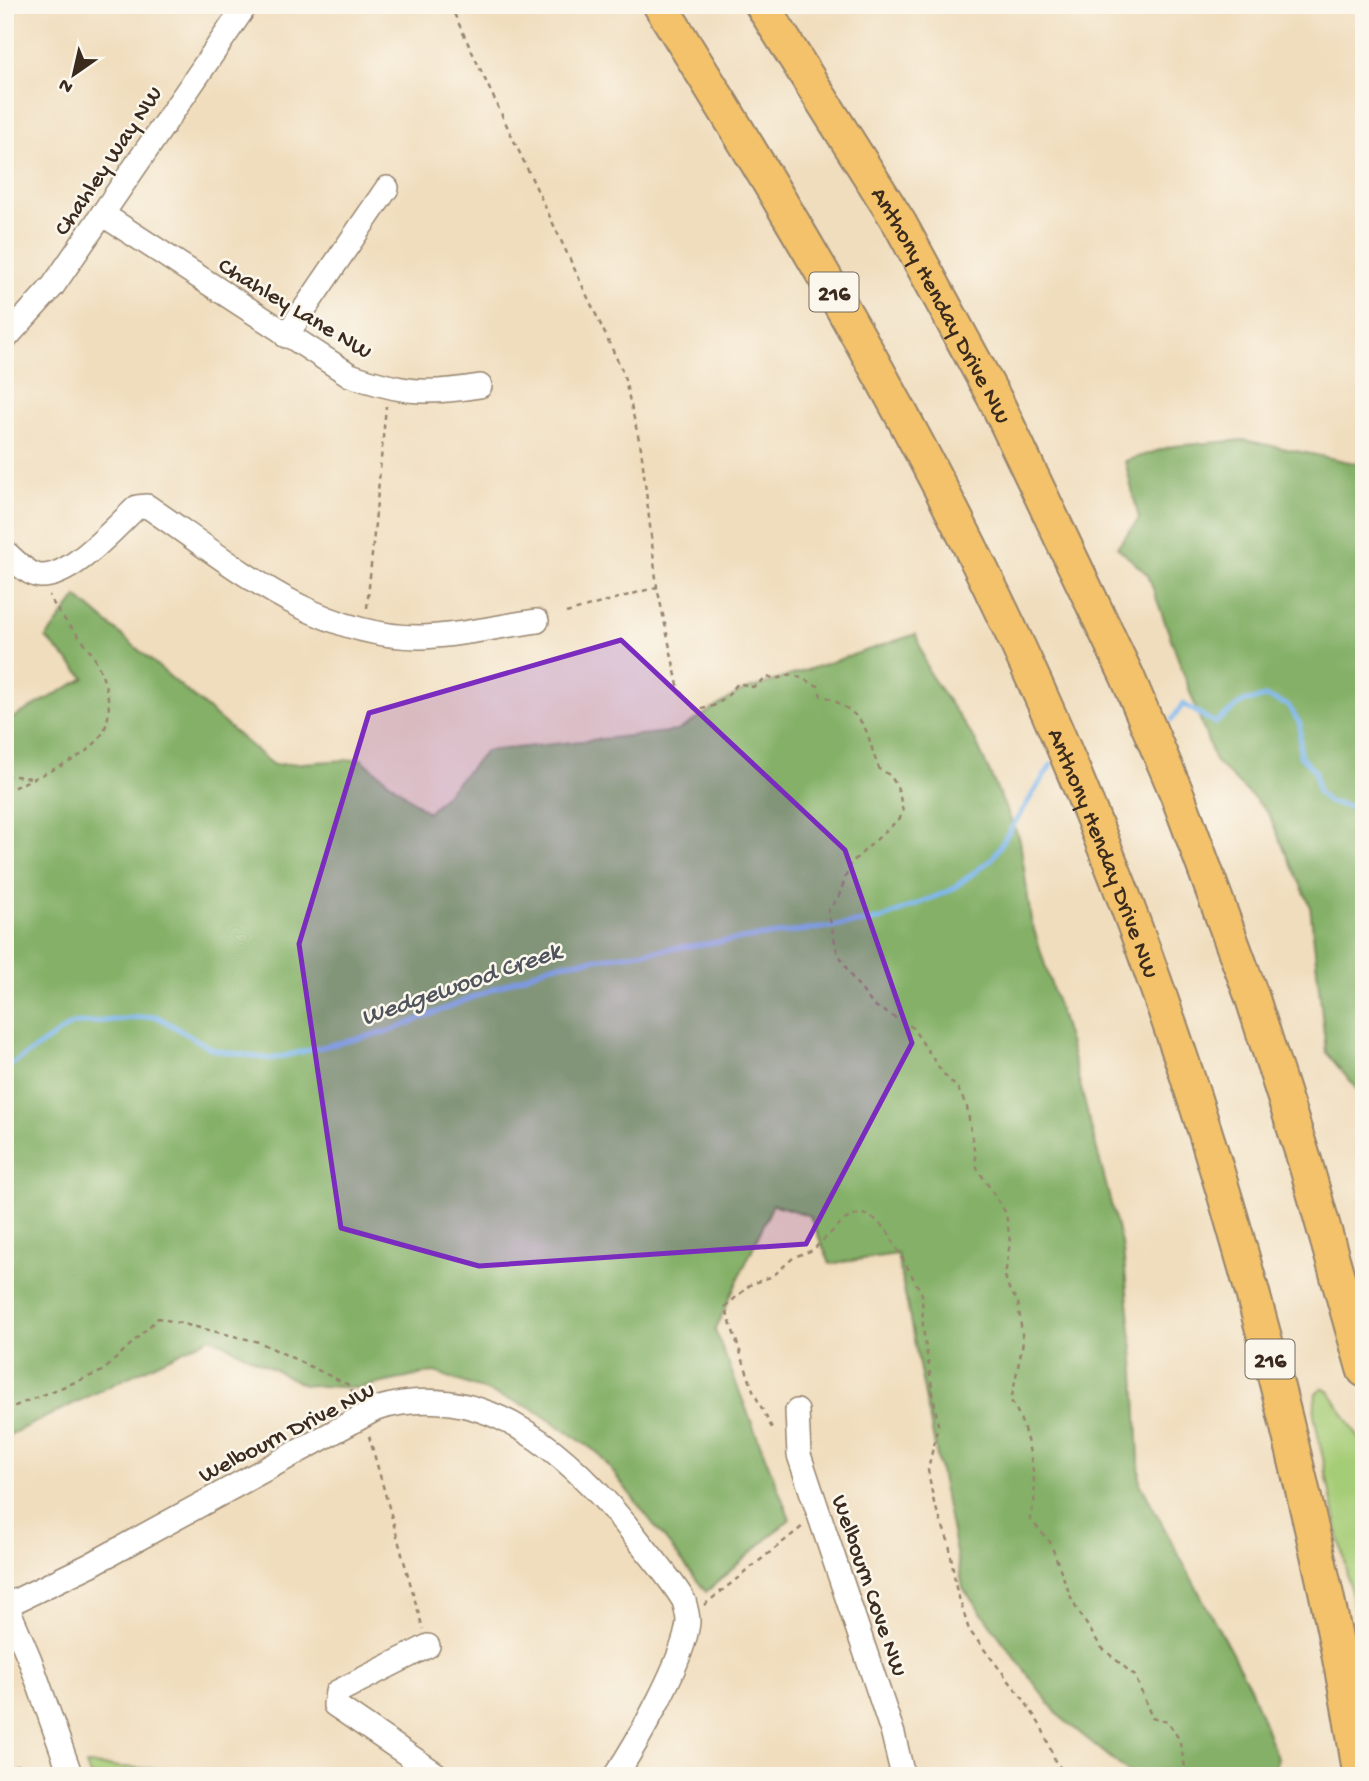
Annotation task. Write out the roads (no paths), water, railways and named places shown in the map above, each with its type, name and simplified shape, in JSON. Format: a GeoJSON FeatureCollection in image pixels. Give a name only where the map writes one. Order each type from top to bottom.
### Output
{"type":"FeatureCollection","features":[{"type":"Feature","properties":{"kind":"highway","name":"Anthony Henday Drive NW"},"geometry":{"type":"LineString","coordinates":[[660,5],[785,205],[941,487],[991,589],[1078,785],[1143,952],[1189,1082],[1242,1250],[1318,1554],[1360,1776]]}},
{"type":"Feature","properties":{"kind":"highway","name":"Anthony Henday Drive NW"},"geometry":{"type":"LineString","coordinates":[[764,8],[900,225],[996,401],[1128,676],[1172,782],[1222,915],[1305,1162],[1364,1370]]}},
{"type":"Feature","properties":{"kind":"street","name":"Chahley Way NW"},"geometry":{"type":"LineString","coordinates":[[6,337],[53,286],[246,5]]}},
{"type":"Feature","properties":{"kind":"street"},"geometry":{"type":"LineString","coordinates":[[285,336],[387,188]]}},
{"type":"Feature","properties":{"kind":"street","name":"Chahley Lane NW"},"geometry":{"type":"LineString","coordinates":[[102,214],[285,336],[350,375],[395,391],[439,392],[480,386]]}},
{"type":"Feature","properties":{"kind":"street"},"geometry":{"type":"LineString","coordinates":[[5,552],[28,572],[40,576],[67,570],[136,507],[147,506],[282,598],[342,625],[420,637],[537,621]]}},
{"type":"Feature","properties":{"kind":"street","name":"Welbourn Drive NW"},"geometry":{"type":"LineString","coordinates":[[6,1606],[90,1566],[363,1415],[409,1401],[456,1403],[487,1412],[546,1446],[579,1471],[610,1504],[678,1591],[688,1619],[681,1647],[652,1711],[615,1776]]}},
{"type":"Feature","properties":{"kind":"street","name":"Welbourn Cove NW"},"geometry":{"type":"LineString","coordinates":[[797,1411],[799,1455],[893,1734],[903,1776]]}},
{"type":"Feature","properties":{"kind":"street"},"geometry":{"type":"LineString","coordinates":[[6,1606],[30,1660],[70,1773]]}},
{"type":"Feature","properties":{"kind":"street"},"geometry":{"type":"LineString","coordinates":[[428,1646],[337,1692],[335,1705],[439,1776]]}},
{"type":"Feature","properties":{"kind":"waterway","name":"Wedgewood Creek"},"geometry":{"type":"LineString","coordinates":[[1172,720],[1183,704],[1215,723],[1243,702],[1266,697],[1288,705],[1300,724],[1300,756],[1315,771],[1318,792],[1328,802],[1364,810]]}},
{"type":"Feature","properties":{"kind":"waterway","name":"Wedgewood Creek"},"geometry":{"type":"LineString","coordinates":[[5,1069],[72,1024],[156,1016],[214,1050],[271,1059],[390,1031],[552,965],[879,920],[951,890],[992,859],[1051,765]]}}]}
